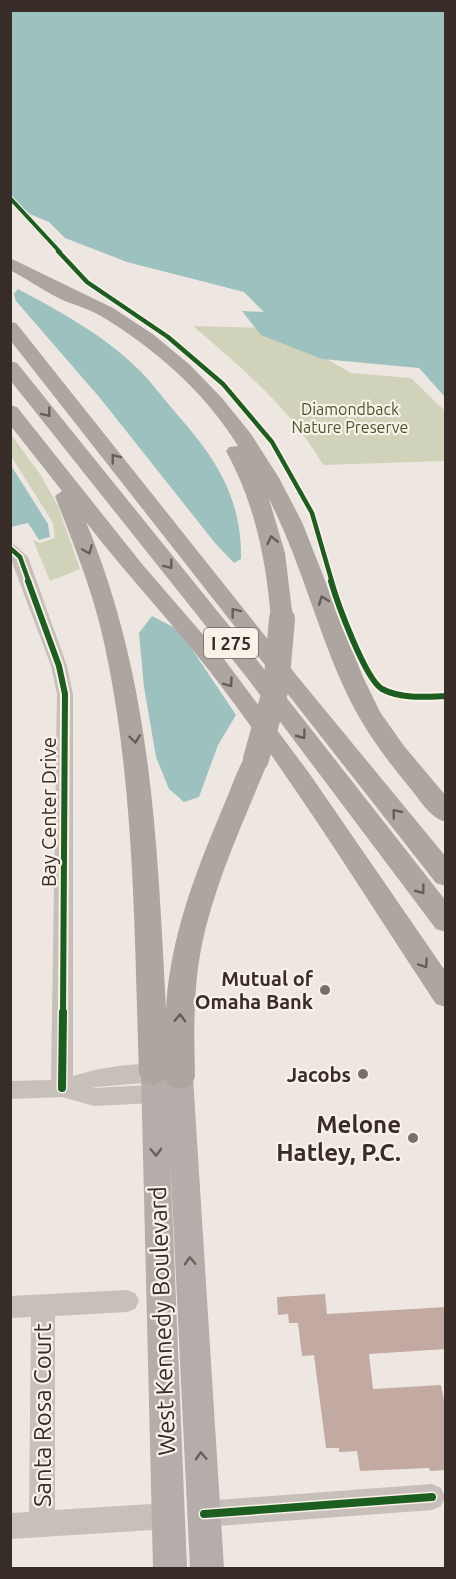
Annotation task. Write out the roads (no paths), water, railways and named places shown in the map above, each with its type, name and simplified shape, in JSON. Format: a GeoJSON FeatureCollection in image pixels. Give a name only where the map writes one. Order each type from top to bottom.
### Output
{"type":"FeatureCollection","features":[{"type":"Feature","properties":{"kind":"highway"},"geometry":{"type":"LineString","coordinates":[[10,263],[98,306],[160,348],[211,395],[243,435],[267,470],[290,516],[347,666],[368,710],[394,752],[446,813]]}},
{"type":"Feature","properties":{"kind":"highway"},"geometry":{"type":"LineString","coordinates":[[61,289],[128,333],[160,359],[189,387],[230,440],[251,479],[268,522],[280,582],[282,619],[276,688],[256,759],[198,907],[187,949],[181,999],[163,1081]]}},
{"type":"Feature","properties":{"kind":"highway","name":"I 275"},"geometry":{"type":"LineString","coordinates":[[10,327],[446,876]]}},
{"type":"Feature","properties":{"kind":"highway","name":"I 275"},"geometry":{"type":"LineString","coordinates":[[10,367],[256,674],[446,922]]}},
{"type":"Feature","properties":{"kind":"highway"},"geometry":{"type":"LineString","coordinates":[[10,411],[134,569],[216,664],[300,779],[446,996]]}},
{"type":"Feature","properties":{"kind":"highway"},"geometry":{"type":"LineString","coordinates":[[46,458],[76,521],[102,588],[128,692],[140,786],[163,1081]]}},
{"type":"Feature","properties":{"kind":"main road","name":"West Kennedy Boulevard"},"geometry":{"type":"LineString","coordinates":[[163,1081],[204,1514],[207,1569]]}},
{"type":"Feature","properties":{"kind":"main road","name":"West Kennedy Boulevard"},"geometry":{"type":"LineString","coordinates":[[163,1081],[170,1569]]}},
{"type":"Feature","properties":{"kind":"main road"},"geometry":{"type":"LineString","coordinates":[[168,1516],[204,1514]]}},
{"type":"Feature","properties":{"kind":"street","name":"Bay Center Drive"},"geometry":{"type":"LineString","coordinates":[[10,548],[20,557],[59,666],[65,694],[62,1088]]}},
{"type":"Feature","properties":{"kind":"street"},"geometry":{"type":"LineString","coordinates":[[10,1090],[62,1088],[94,1096],[163,1081]]}},
{"type":"Feature","properties":{"kind":"street"},"geometry":{"type":"LineString","coordinates":[[10,1307],[127,1301]]}},
{"type":"Feature","properties":{"kind":"street","name":"Santa Rosa Court"},"geometry":{"type":"LineString","coordinates":[[42,1524],[43,1305]]}},
{"type":"Feature","properties":{"kind":"street"},"geometry":{"type":"LineString","coordinates":[[204,1514],[432,1497]]}},
{"type":"Feature","properties":{"kind":"street"},"geometry":{"type":"LineString","coordinates":[[10,1526],[168,1516]]}},
{"type":"Feature","properties":{"kind":"water"},"geometry":{"type":"Polygon","coordinates":[[[10,11],[445,11],[445,397],[419,368],[322,359],[261,335],[242,311],[264,312],[244,292],[127,262],[65,238],[49,222],[30,214],[11,199],[10,11]]]}},
{"type":"Feature","properties":{"kind":"water"},"geometry":{"type":"Polygon","coordinates":[[[18,289],[80,324],[109,344],[147,378],[202,445],[223,479],[237,516],[241,559],[234,563],[215,543],[100,398],[16,301],[14,294],[18,289]]]}},
{"type":"Feature","properties":{"kind":"water"},"geometry":{"type":"Polygon","coordinates":[[[10,464],[48,524],[50,537],[39,540],[28,523],[11,527],[10,464]]]}},
{"type":"Feature","properties":{"kind":"water"},"geometry":{"type":"Polygon","coordinates":[[[152,616],[179,630],[236,715],[218,745],[199,797],[184,802],[169,789],[156,757],[144,687],[139,633],[152,616]]]}},
{"type":"Feature","properties":{"kind":"place","name":"Mutual of Omaha Bank"},"geometry":{"type":"Point","coordinates":[325,990]}},
{"type":"Feature","properties":{"kind":"place","name":"Jacobs"},"geometry":{"type":"Point","coordinates":[363,1074]}},
{"type":"Feature","properties":{"kind":"place","name":"Melone Hatley, P.C."},"geometry":{"type":"Point","coordinates":[413,1138]}},
{"type":"Feature","properties":{"kind":"park label","name":"Diamondback Nature Preserve"},"geometry":{"type":"Point","coordinates":[350,418]}}]}
